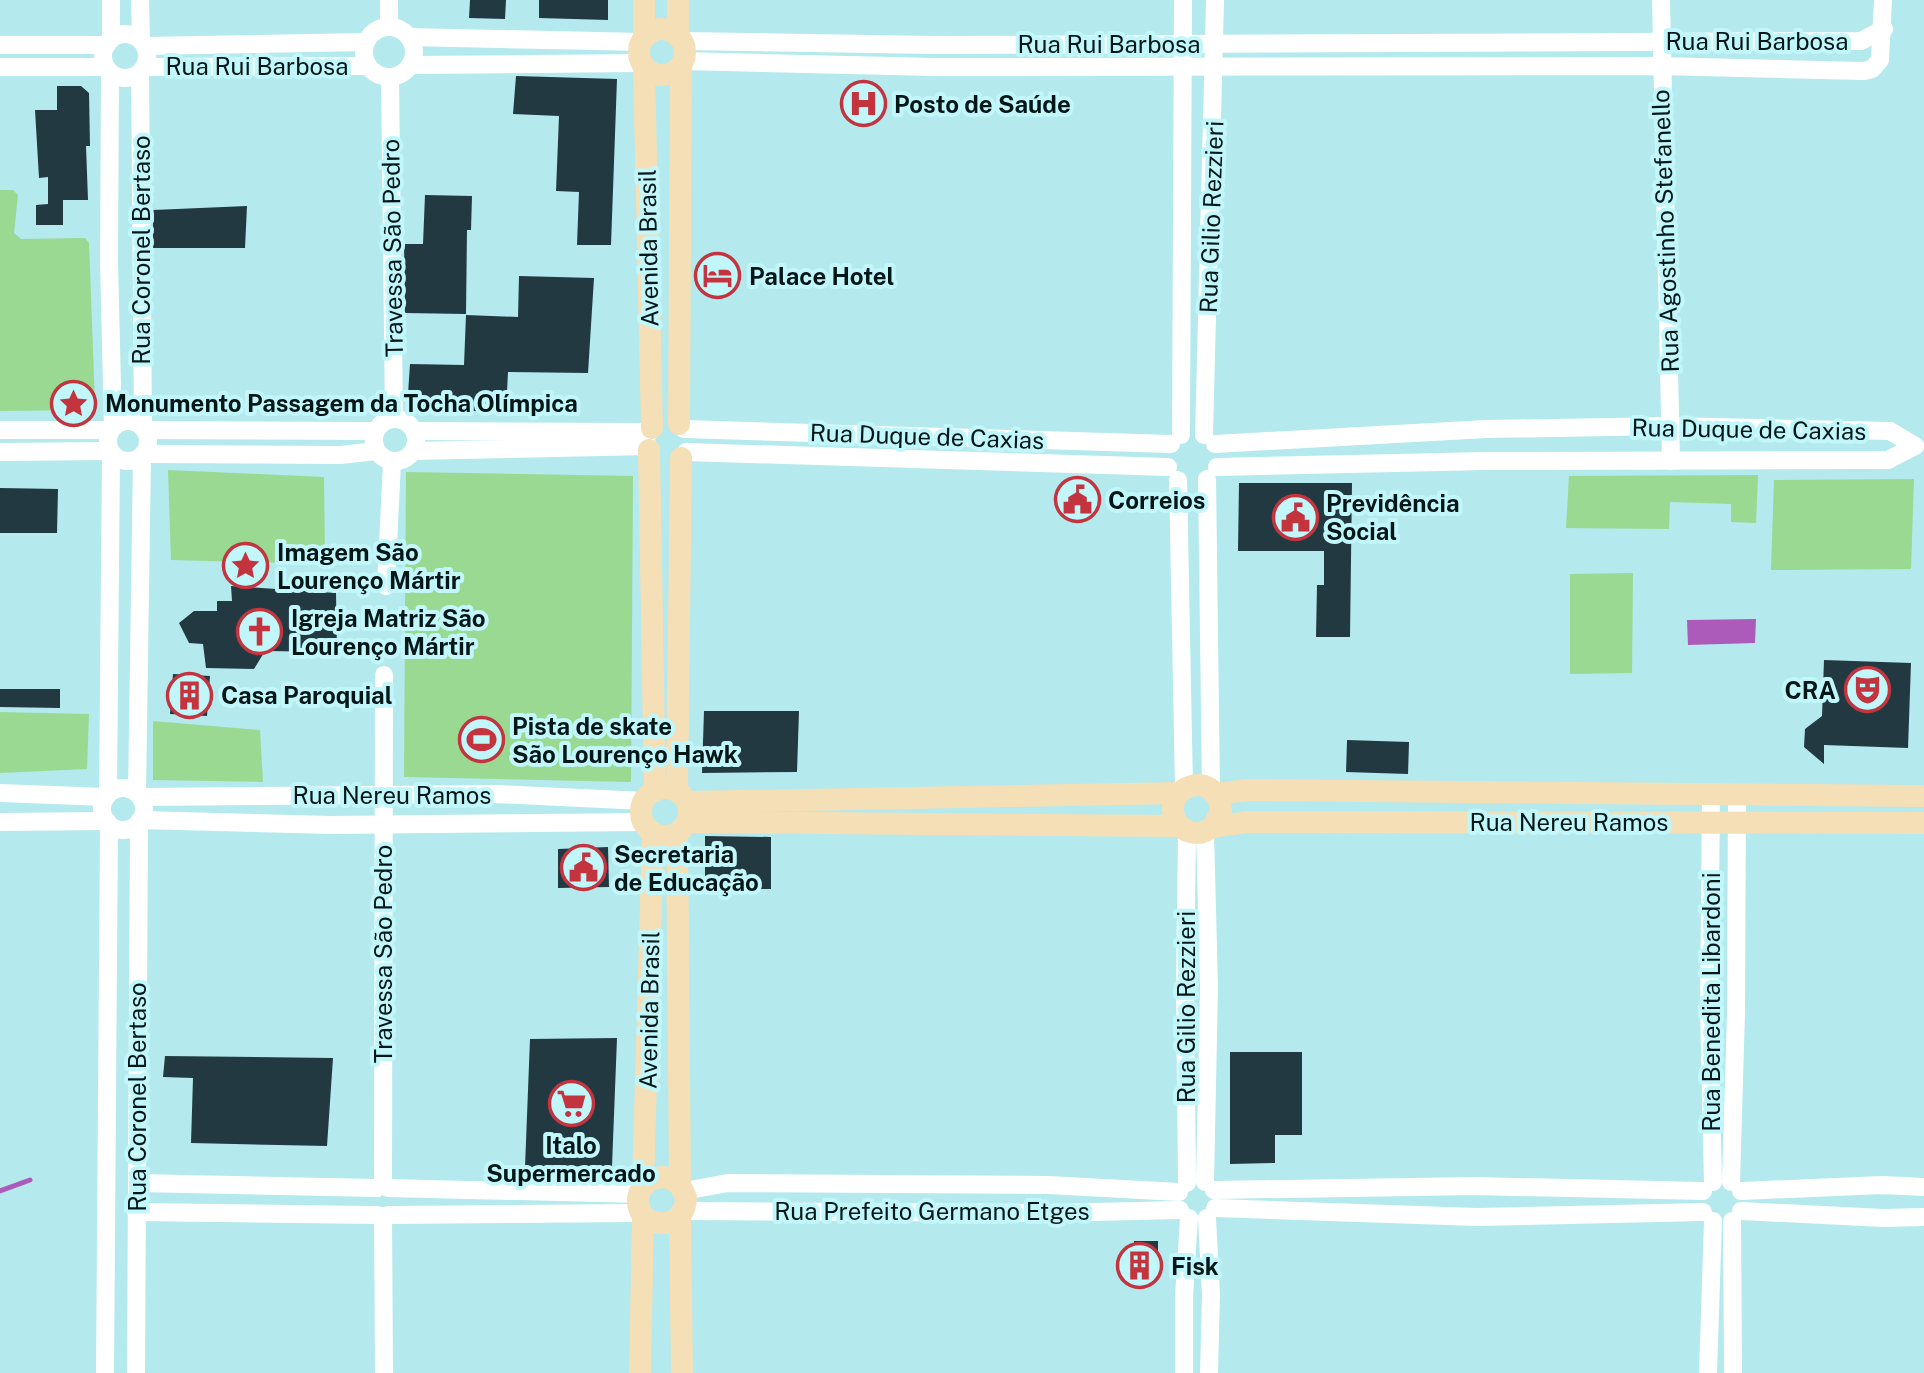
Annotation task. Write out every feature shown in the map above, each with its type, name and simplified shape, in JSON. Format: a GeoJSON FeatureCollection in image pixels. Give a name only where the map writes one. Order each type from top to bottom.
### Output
{"type":"FeatureCollection","features":[{"type":"Feature","properties":{"kind":"main road","name":"Avenida Brasil"},"geometry":{"type":"LineString","coordinates":[[644,0],[650,439],[682,1201],[682,1373]]}},
{"type":"Feature","properties":{"kind":"main road","name":"Avenida Brasil"},"geometry":{"type":"LineString","coordinates":[[678,0],[681,51],[681,426]]}},
{"type":"Feature","properties":{"kind":"main road"},"geometry":{"type":"LineString","coordinates":[[665,30],[681,51],[670,74],[663,75],[656,74],[643,52],[650,33],[665,30]]}},
{"type":"Feature","properties":{"kind":"main road"},"geometry":{"type":"LineString","coordinates":[[668,421],[681,426],[688,440],[683,455],[663,462],[653,456],[650,439],[668,421]]}},
{"type":"Feature","properties":{"kind":"main road","name":"Avenida Brasil"},"geometry":{"type":"LineString","coordinates":[[640,1373],[641,1202],[683,455]]}},
{"type":"Feature","properties":{"kind":"main road"},"geometry":{"type":"LineString","coordinates":[[1198,785],[1214,792],[1221,811],[1196,829],[1173,810],[1182,791],[1198,785]]}},
{"type":"Feature","properties":{"kind":"main road","name":"Rua Nereu Ramos"},"geometry":{"type":"LineString","coordinates":[[665,812],[1182,791]]}},
{"type":"Feature","properties":{"kind":"main road","name":"Rua Nereu Ramos"},"geometry":{"type":"LineString","coordinates":[[1214,792],[1924,796]]}},
{"type":"Feature","properties":{"kind":"main road","name":"Rua Nereu Ramos"},"geometry":{"type":"LineString","coordinates":[[665,812],[1196,829],[1247,822],[1924,823]]}},
{"type":"Feature","properties":{"kind":"main road"},"geometry":{"type":"LineString","coordinates":[[661,1177],[675,1181],[682,1201],[672,1222],[662,1225],[652,1223],[641,1202],[648,1181],[661,1177]]}},
{"type":"Feature","properties":{"kind":"street"},"geometry":{"type":"LineString","coordinates":[[108,70],[104,52],[109,43],[111,0]]}},
{"type":"Feature","properties":{"kind":"street"},"geometry":{"type":"LineString","coordinates":[[140,0],[147,60],[142,69],[129,78],[108,70],[4,67],[5,45],[109,43],[123,35],[143,43]]}},
{"type":"Feature","properties":{"kind":"street"},"geometry":{"type":"LineString","coordinates":[[389,0],[389,27]]}},
{"type":"Feature","properties":{"kind":"street","name":"Rua Gilio Rezzieri"},"geometry":{"type":"LineString","coordinates":[[1176,439],[1183,0]]}},
{"type":"Feature","properties":{"kind":"street","name":"Rua Gilio Rezzieri"},"geometry":{"type":"LineString","coordinates":[[1210,440],[1215,0]]}},
{"type":"Feature","properties":{"kind":"street","name":"Rua Agostinho Stefanello"},"geometry":{"type":"LineString","coordinates":[[1661,0],[1671,461]]}},
{"type":"Feature","properties":{"kind":"street"},"geometry":{"type":"LineString","coordinates":[[1883,0],[1884,29]]}},
{"type":"Feature","properties":{"kind":"street"},"geometry":{"type":"LineString","coordinates":[[389,27],[404,31],[409,37],[414,51],[405,71],[390,77],[382,76],[368,66],[364,50],[375,31],[389,27]]}},
{"type":"Feature","properties":{"kind":"street","name":"Rua Rui Barbosa"},"geometry":{"type":"LineString","coordinates":[[681,51],[934,45],[1861,41],[1884,29]]}},
{"type":"Feature","properties":{"kind":"street","name":"Rua Rui Barbosa"},"geometry":{"type":"LineString","coordinates":[[681,51],[934,67],[1661,66],[1864,71],[1872,69],[1880,60],[1884,29]]}},
{"type":"Feature","properties":{"kind":"street"},"geometry":{"type":"LineString","coordinates":[[409,37],[643,52]]}},
{"type":"Feature","properties":{"kind":"street"},"geometry":{"type":"LineString","coordinates":[[1787,68],[1788,41]]}},
{"type":"Feature","properties":{"kind":"street","name":"Rua Rui Barbosa"},"geometry":{"type":"LineString","coordinates":[[143,43],[366,42]]}},
{"type":"Feature","properties":{"kind":"street"},"geometry":{"type":"LineString","coordinates":[[934,45],[934,67]]}},
{"type":"Feature","properties":{"kind":"street"},"geometry":{"type":"LineString","coordinates":[[410,65],[643,52]]}},
{"type":"Feature","properties":{"kind":"street","name":"Rua Rui Barbosa"},"geometry":{"type":"LineString","coordinates":[[142,69],[368,66]]}},
{"type":"Feature","properties":{"kind":"street","name":"Rua Coronel Bertaso"},"geometry":{"type":"LineString","coordinates":[[142,69],[144,429]]}},
{"type":"Feature","properties":{"kind":"street","name":"Rua Coronel Bertaso"},"geometry":{"type":"LineString","coordinates":[[108,70],[112,429]]}},
{"type":"Feature","properties":{"kind":"street","name":"Travessa São Pedro"},"geometry":{"type":"LineString","coordinates":[[390,77],[394,419]]}},
{"type":"Feature","properties":{"kind":"street"},"geometry":{"type":"LineString","coordinates":[[394,419],[406,422],[414,431],[416,445],[405,459],[386,460],[373,445],[375,431],[383,422],[394,419]]}},
{"type":"Feature","properties":{"kind":"street"},"geometry":{"type":"LineString","coordinates":[[0,430],[112,429],[128,421],[144,429],[375,431]]}},
{"type":"Feature","properties":{"kind":"street","name":"Rua Duque de Caxias"},"geometry":{"type":"LineString","coordinates":[[681,426],[1176,439]]}},
{"type":"Feature","properties":{"kind":"street","name":"Rua Duque de Caxias"},"geometry":{"type":"LineString","coordinates":[[1210,440],[1486,429],[1671,426],[1890,431],[1919,446]]}},
{"type":"Feature","properties":{"kind":"street"},"geometry":{"type":"LineString","coordinates":[[108,823],[103,813],[107,796],[110,452],[107,440],[112,429]]}},
{"type":"Feature","properties":{"kind":"street"},"geometry":{"type":"LineString","coordinates":[[0,822],[108,823],[121,830],[140,821],[144,810],[138,795],[143,455],[148,442],[144,429]]}},
{"type":"Feature","properties":{"kind":"street"},"geometry":{"type":"LineString","coordinates":[[1485,461],[1486,429]]}},
{"type":"Feature","properties":{"kind":"street"},"geometry":{"type":"LineString","coordinates":[[414,431],[650,439]]}},
{"type":"Feature","properties":{"kind":"street"},"geometry":{"type":"LineString","coordinates":[[1182,791],[1173,474],[1167,451],[1176,439],[1193,432],[1210,440],[1218,459],[1212,473],[1214,792]]}},
{"type":"Feature","properties":{"kind":"street"},"geometry":{"type":"LineString","coordinates":[[413,451],[650,439]]}},
{"type":"Feature","properties":{"kind":"street","name":"Rua Duque de Caxias"},"geometry":{"type":"LineString","coordinates":[[1212,473],[1485,461],[1888,460],[1919,446]]}},
{"type":"Feature","properties":{"kind":"street"},"geometry":{"type":"LineString","coordinates":[[0,452],[110,452],[126,462],[143,455],[340,455],[376,451]]}},
{"type":"Feature","properties":{"kind":"street","name":"Rua Duque de Caxias"},"geometry":{"type":"LineString","coordinates":[[683,455],[1173,474]]}},
{"type":"Feature","properties":{"kind":"street"},"geometry":{"type":"LineString","coordinates":[[386,586],[392,462]]}},
{"type":"Feature","properties":{"kind":"street"},"geometry":{"type":"LineString","coordinates":[[1173,474],[1192,484],[1212,473]]}},
{"type":"Feature","properties":{"kind":"street","name":"Travessa São Pedro"},"geometry":{"type":"LineString","coordinates":[[383,1216],[393,1212],[398,1201],[383,1187],[384,675]]}},
{"type":"Feature","properties":{"kind":"street"},"geometry":{"type":"LineString","coordinates":[[0,793],[107,796],[125,788],[138,795]]}},
{"type":"Feature","properties":{"kind":"street"},"geometry":{"type":"LineString","coordinates":[[493,823],[496,794]]}},
{"type":"Feature","properties":{"kind":"street","name":"Rua Nereu Ramos"},"geometry":{"type":"LineString","coordinates":[[138,795],[496,794],[665,812]]}},
{"type":"Feature","properties":{"kind":"street","name":"Rua Benedita Libardoni"},"geometry":{"type":"LineString","coordinates":[[1711,795],[1709,1010],[1722,1187]]}},
{"type":"Feature","properties":{"kind":"street","name":"Rua Benedita Libardoni"},"geometry":{"type":"LineString","coordinates":[[1722,1187],[1736,1012],[1737,795]]}},
{"type":"Feature","properties":{"kind":"street","name":"Rua Nereu Ramos"},"geometry":{"type":"LineString","coordinates":[[140,821],[330,825],[493,823],[665,812]]}},
{"type":"Feature","properties":{"kind":"street","name":"Rua Coronel Bertaso"},"geometry":{"type":"LineString","coordinates":[[136,1373],[140,821]]}},
{"type":"Feature","properties":{"kind":"street","name":"Rua Coronel Bertaso"},"geometry":{"type":"LineString","coordinates":[[105,1373],[108,823]]}},
{"type":"Feature","properties":{"kind":"street","name":"Rua Gilio Rezzieri"},"geometry":{"type":"LineString","coordinates":[[1196,829],[1185,988],[1197,1200],[1211,1295],[1209,1373]]}},
{"type":"Feature","properties":{"kind":"street"},"geometry":{"type":"LineString","coordinates":[[107,1004],[138,1005]]}},
{"type":"Feature","properties":{"kind":"street"},"geometry":{"type":"LineString","coordinates":[[1709,1010],[1736,1012]]}},
{"type":"Feature","properties":{"kind":"street"},"geometry":{"type":"LineString","coordinates":[[137,1183],[590,1191],[641,1202]]}},
{"type":"Feature","properties":{"kind":"street","name":"Rua Prefeito Germano Etges"},"geometry":{"type":"LineString","coordinates":[[682,1201],[728,1183],[1048,1185],[1197,1200],[1477,1217],[1924,1217]]}},
{"type":"Feature","properties":{"kind":"street"},"geometry":{"type":"LineString","coordinates":[[1048,1185],[1049,1213]]}},
{"type":"Feature","properties":{"kind":"street"},"geometry":{"type":"LineString","coordinates":[[1882,1185],[1883,1218]]}},
{"type":"Feature","properties":{"kind":"street"},"geometry":{"type":"LineString","coordinates":[[1474,1186],[1477,1217]]}},
{"type":"Feature","properties":{"kind":"street","name":"Rua Prefeito Germano Etges"},"geometry":{"type":"LineString","coordinates":[[682,1201],[1049,1213],[1197,1200],[1474,1186],[1924,1187]]}},
{"type":"Feature","properties":{"kind":"street"},"geometry":{"type":"LineString","coordinates":[[1708,1373],[1722,1216],[1743,1197],[1722,1187],[1701,1205],[1722,1216]]}},
{"type":"Feature","properties":{"kind":"street","name":"Rua Gilio Rezzieri"},"geometry":{"type":"LineString","coordinates":[[1184,1373],[1184,1297],[1197,1200]]}},
{"type":"Feature","properties":{"kind":"street"},"geometry":{"type":"LineString","coordinates":[[136,1212],[383,1216],[641,1202]]}},
{"type":"Feature","properties":{"kind":"street"},"geometry":{"type":"LineString","coordinates":[[383,1216],[384,1373]]}},
{"type":"Feature","properties":{"kind":"street"},"geometry":{"type":"LineString","coordinates":[[1722,1216],[1733,1373]]}},
{"type":"Feature","properties":{"kind":"street"},"geometry":{"type":"LineString","coordinates":[[1184,1297],[1211,1295]]}},
{"type":"Feature","properties":{"kind":"green space"},"geometry":{"type":"Polygon","coordinates":[[[0,190],[13,190],[18,195],[14,233],[21,239],[85,238],[89,243],[95,403],[91,410],[0,411],[0,190]]]}},
{"type":"Feature","properties":{"kind":"green space"},"geometry":{"type":"Polygon","coordinates":[[[168,470],[324,477],[325,564],[171,560],[168,470]]]}},
{"type":"Feature","properties":{"kind":"green space"},"geometry":{"type":"Polygon","coordinates":[[[406,472],[633,476],[631,782],[404,777],[406,472]]]}},
{"type":"Feature","properties":{"kind":"green space"},"geometry":{"type":"Polygon","coordinates":[[[1758,475],[1756,523],[1731,522],[1731,504],[1670,502],[1669,529],[1566,528],[1569,476],[1758,475]]]}},
{"type":"Feature","properties":{"kind":"green space"},"geometry":{"type":"Polygon","coordinates":[[[1914,479],[1911,569],[1771,570],[1774,480],[1914,479]]]}},
{"type":"Feature","properties":{"kind":"green space"},"geometry":{"type":"Polygon","coordinates":[[[1633,573],[1632,673],[1570,674],[1570,574],[1633,573]]]}},
{"type":"Feature","properties":{"kind":"green space"},"geometry":{"type":"Polygon","coordinates":[[[0,712],[89,714],[87,769],[0,773],[0,712]]]}},
{"type":"Feature","properties":{"kind":"green space"},"geometry":{"type":"Polygon","coordinates":[[[153,721],[260,730],[263,782],[153,780],[153,721]]]}},
{"type":"Feature","properties":{"kind":"shaded area"},"geometry":{"type":"Polygon","coordinates":[[[1756,619],[1755,643],[1688,645],[1687,620],[1756,619]]]}},
{"type":"Feature","properties":{"kind":"building"},"geometry":{"type":"Polygon","coordinates":[[[470,0],[506,0],[505,19],[469,18],[470,0]]]}},
{"type":"Feature","properties":{"kind":"building"},"geometry":{"type":"Polygon","coordinates":[[[539,0],[608,0],[608,20],[539,18],[539,0]]]}},
{"type":"Feature","properties":{"kind":"building"},"geometry":{"type":"Polygon","coordinates":[[[516,76],[617,79],[611,245],[577,245],[579,192],[556,191],[559,116],[513,114],[516,76]]]}},
{"type":"Feature","properties":{"kind":"building"},"geometry":{"type":"Polygon","coordinates":[[[57,86],[81,86],[89,93],[90,146],[86,146],[88,200],[63,200],[63,225],[36,225],[36,205],[48,204],[48,177],[39,178],[35,110],[57,110],[57,86]]]}},
{"type":"Feature","properties":{"kind":"building"},"geometry":{"type":"Polygon","coordinates":[[[425,195],[472,196],[471,230],[467,230],[466,314],[405,313],[404,244],[423,244],[425,195]]]}},
{"type":"Feature","properties":{"kind":"building"},"geometry":{"type":"Polygon","coordinates":[[[247,206],[245,248],[153,248],[153,210],[247,206]]]}},
{"type":"Feature","properties":{"kind":"building"},"geometry":{"type":"Polygon","coordinates":[[[519,276],[594,278],[588,373],[508,372],[506,412],[407,409],[410,364],[464,365],[466,315],[518,317],[519,276]]]}},
{"type":"Feature","properties":{"kind":"building","name":"Previdência Social"},"geometry":{"type":"Polygon","coordinates":[[[1239,483],[1352,483],[1350,637],[1316,637],[1317,585],[1324,585],[1324,551],[1238,551],[1239,483]]]}},
{"type":"Feature","properties":{"kind":"building"},"geometry":{"type":"Polygon","coordinates":[[[0,488],[58,489],[57,533],[0,533],[0,488]]]}},
{"type":"Feature","properties":{"kind":"building","name":"Igreja Matriz São Lourenço Mártir"},"geometry":{"type":"Polygon","coordinates":[[[231,586],[336,593],[337,652],[265,651],[254,669],[206,668],[203,644],[189,643],[179,623],[194,611],[217,611],[217,601],[232,601],[231,586]]]}},
{"type":"Feature","properties":{"kind":"building","name":"CRA"},"geometry":{"type":"Polygon","coordinates":[[[1824,660],[1911,663],[1908,748],[1824,745],[1824,764],[1804,747],[1805,729],[1822,716],[1824,660]]]}},
{"type":"Feature","properties":{"kind":"building","name":"Casa Paroquial"},"geometry":{"type":"Polygon","coordinates":[[[173,674],[210,676],[207,716],[170,714],[173,674]]]}},
{"type":"Feature","properties":{"kind":"building"},"geometry":{"type":"Polygon","coordinates":[[[0,689],[60,689],[60,708],[0,707],[0,689]]]}},
{"type":"Feature","properties":{"kind":"building"},"geometry":{"type":"Polygon","coordinates":[[[704,711],[799,711],[797,772],[702,773],[704,711]]]}},
{"type":"Feature","properties":{"kind":"building"},"geometry":{"type":"Polygon","coordinates":[[[1347,740],[1409,742],[1408,774],[1346,772],[1347,740]]]}},
{"type":"Feature","properties":{"kind":"building"},"geometry":{"type":"Polygon","coordinates":[[[705,836],[771,837],[771,889],[705,889],[705,836]]]}},
{"type":"Feature","properties":{"kind":"building","name":"Secretaria de Educação"},"geometry":{"type":"Polygon","coordinates":[[[608,847],[609,887],[558,888],[558,849],[608,847]]]}},
{"type":"Feature","properties":{"kind":"building","name":"Italo Supermercado"},"geometry":{"type":"Polygon","coordinates":[[[617,1038],[612,1166],[525,1167],[530,1039],[617,1038]]]}},
{"type":"Feature","properties":{"kind":"building"},"geometry":{"type":"Polygon","coordinates":[[[1230,1052],[1302,1052],[1302,1135],[1275,1135],[1275,1163],[1230,1164],[1230,1052]]]}},
{"type":"Feature","properties":{"kind":"building"},"geometry":{"type":"Polygon","coordinates":[[[165,1056],[333,1058],[327,1146],[191,1143],[193,1078],[163,1077],[165,1056]]]}},
{"type":"Feature","properties":{"kind":"building","name":"Fisk"},"geometry":{"type":"Polygon","coordinates":[[[1134,1241],[1158,1241],[1158,1280],[1123,1279],[1123,1252],[1134,1252],[1134,1241]]]}},
{"type":"Feature","properties":{"kind":"waterway"},"geometry":{"type":"LineString","coordinates":[[0,1191],[30,1180]]}},
{"type":"Feature","properties":{"kind":"place","name":"Posto de Saúde"},"geometry":{"type":"Point","coordinates":[863,104]}},
{"type":"Feature","properties":{"kind":"place","name":"Palace Hotel"},"geometry":{"type":"Point","coordinates":[718,276]}},
{"type":"Feature","properties":{"kind":"place","name":"Monumento Passagem da Tocha Olímpica"},"geometry":{"type":"Point","coordinates":[74,403]}},
{"type":"Feature","properties":{"kind":"place","name":"Correios"},"geometry":{"type":"Point","coordinates":[1077,500]}},
{"type":"Feature","properties":{"kind":"place","name":"Previdência Social"},"geometry":{"type":"Point","coordinates":[1295,517]}},
{"type":"Feature","properties":{"kind":"place","name":"Imagem São Lourenço Mártir"},"geometry":{"type":"Point","coordinates":[246,566]}},
{"type":"Feature","properties":{"kind":"place","name":"Igreja Matriz São Lourenço Mártir"},"geometry":{"type":"Point","coordinates":[260,632]}},
{"type":"Feature","properties":{"kind":"place","name":"CRA"},"geometry":{"type":"Point","coordinates":[1867,690]}},
{"type":"Feature","properties":{"kind":"place","name":"Casa Paroquial"},"geometry":{"type":"Point","coordinates":[190,695]}},
{"type":"Feature","properties":{"kind":"place","name":"Pista de skate São Lourenço Hawk"},"geometry":{"type":"Point","coordinates":[481,740]}},
{"type":"Feature","properties":{"kind":"place","name":"Secretaria de Educação"},"geometry":{"type":"Point","coordinates":[583,868]}},
{"type":"Feature","properties":{"kind":"place","name":"Italo Supermercado"},"geometry":{"type":"Point","coordinates":[571,1103]}},
{"type":"Feature","properties":{"kind":"place","name":"Fisk"},"geometry":{"type":"Point","coordinates":[1140,1266]}}]}
